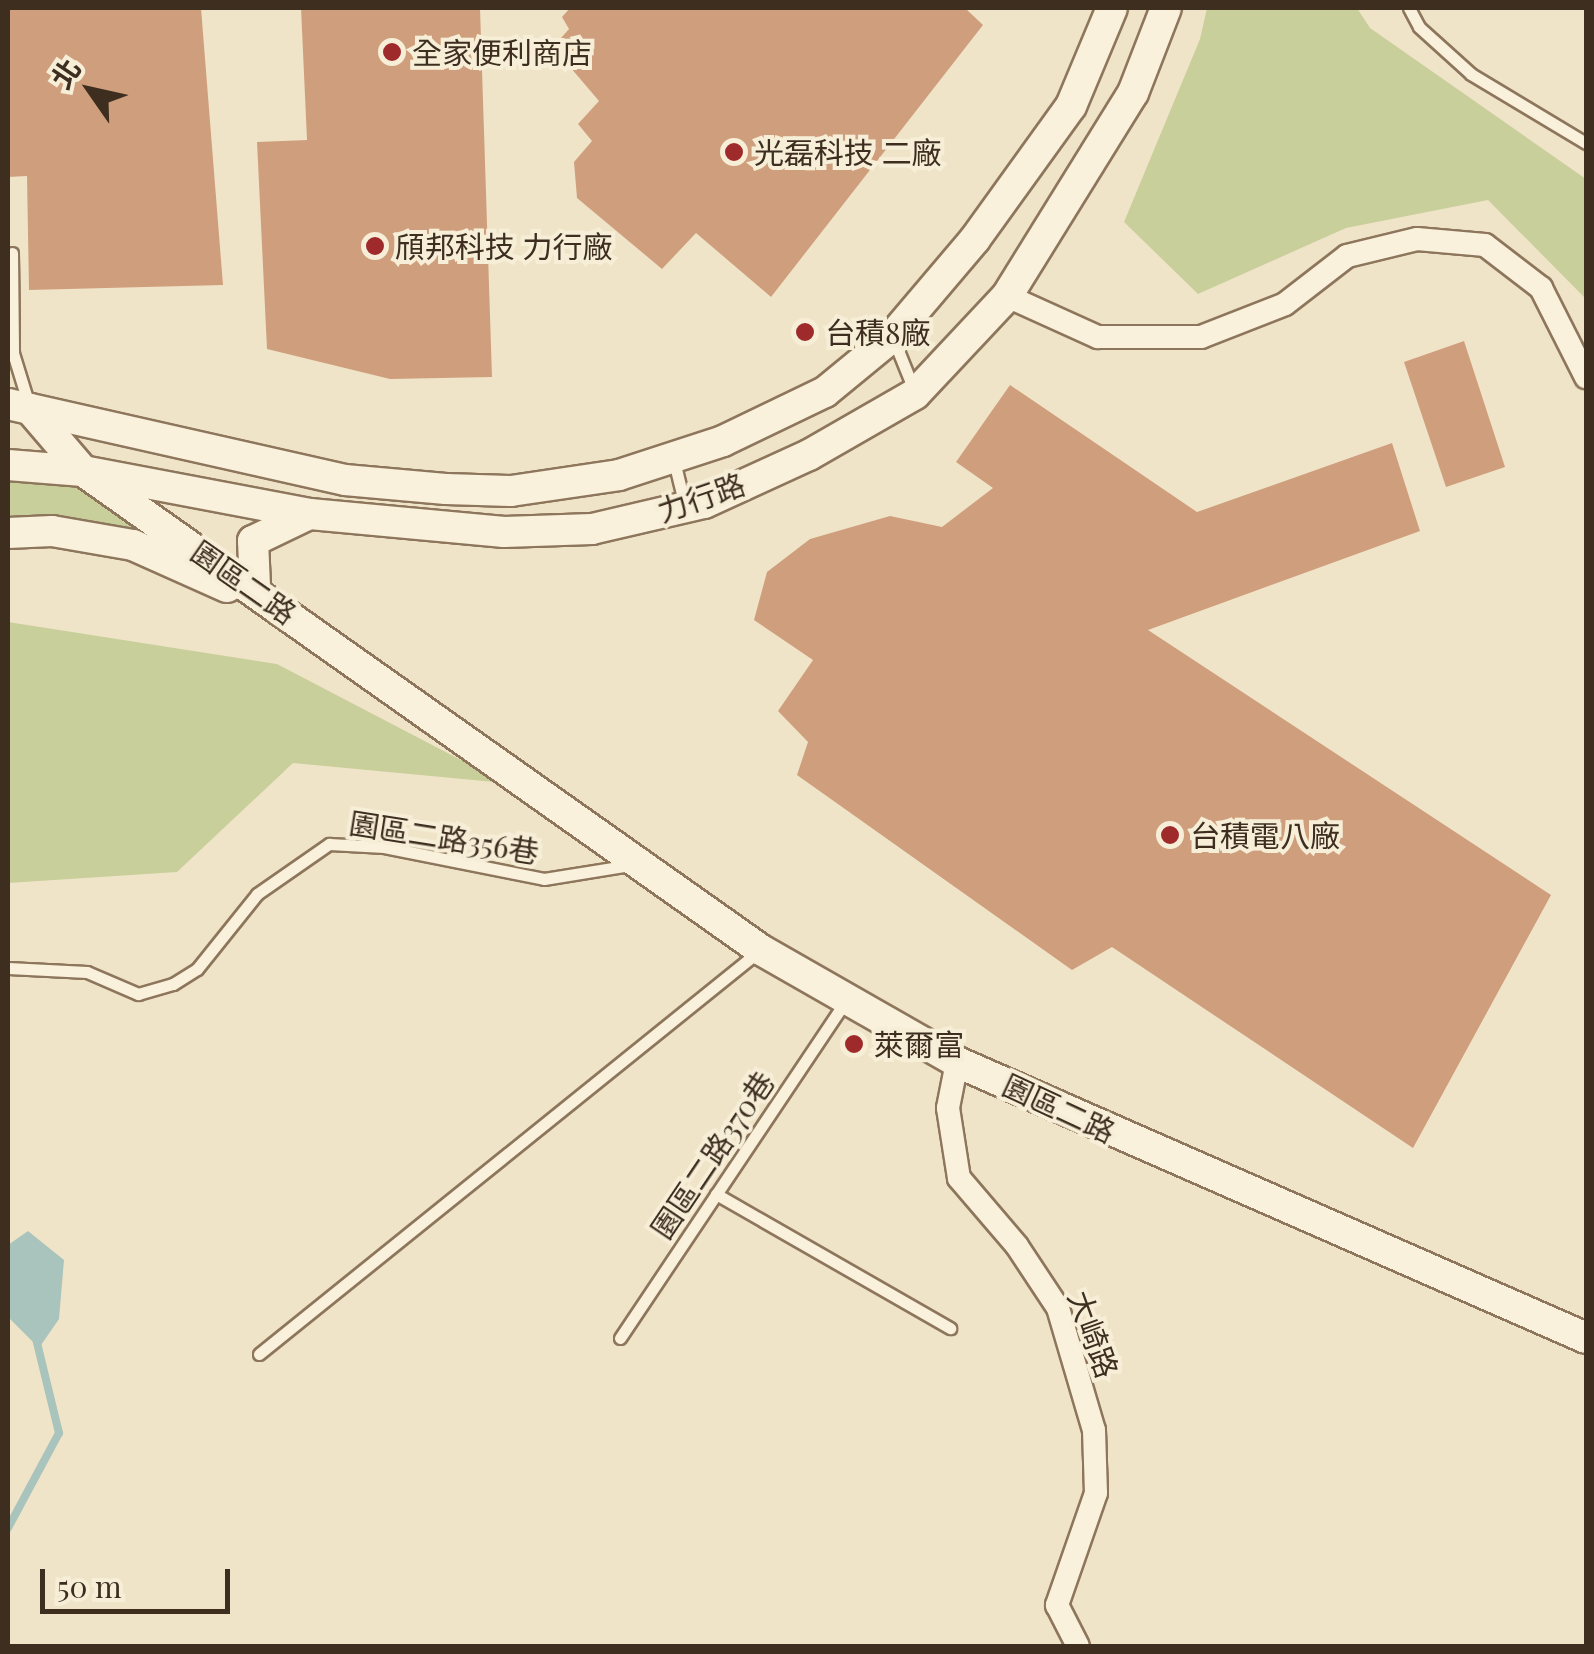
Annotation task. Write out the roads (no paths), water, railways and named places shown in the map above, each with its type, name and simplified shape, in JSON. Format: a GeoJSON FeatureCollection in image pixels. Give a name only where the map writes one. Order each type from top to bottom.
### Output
{"type":"FeatureCollection","features":[{"type":"Feature","properties":{"kind":"street","name":"力行路"},"geometry":{"type":"LineString","coordinates":[[19,407],[345,480],[446,489],[511,491],[619,474],[674,457],[826,392],[892,338],[975,239],[1070,106],[1112,8]]}},
{"type":"Feature","properties":{"kind":"street","name":"力行路"},"geometry":{"type":"LineString","coordinates":[[8,465],[84,471],[310,514],[504,532],[592,529],[685,507],[809,456],[916,394],[1007,296],[1133,94],[1166,8]]}},
{"type":"Feature","properties":{"kind":"street"},"geometry":{"type":"LineString","coordinates":[[1007,296],[1098,337],[1201,337],[1285,304],[1346,256],[1417,238],[1485,245],[1541,288],[1586,377]]}},
{"type":"Feature","properties":{"kind":"street","name":"園區二路"},"geometry":{"type":"LineString","coordinates":[[19,407],[84,471],[255,586],[467,745]]}},
{"type":"Feature","properties":{"kind":"street"},"geometry":{"type":"LineString","coordinates":[[255,586],[253,541],[310,514]]}},
{"type":"Feature","properties":{"kind":"street","name":"園區二路"},"geometry":{"type":"LineString","coordinates":[[8,533],[52,531],[133,545],[265,605],[761,950],[956,1062],[1586,1338]]}},
{"type":"Feature","properties":{"kind":"street","name":"大崎路"},"geometry":{"type":"LineString","coordinates":[[956,1062],[948,1108],[959,1178],[1017,1246],[1058,1308],[1094,1430],[1096,1493],[1057,1605],[1078,1646]]}},
{"type":"Feature","properties":{"kind":"lane"},"geometry":{"type":"LineString","coordinates":[[1409,8],[1419,27],[1471,74],[1586,143]]}},
{"type":"Feature","properties":{"kind":"lane"},"geometry":{"type":"LineString","coordinates":[[12,253],[12,353],[19,407]]}},
{"type":"Feature","properties":{"kind":"lane"},"geometry":{"type":"LineString","coordinates":[[892,338],[916,394]]}},
{"type":"Feature","properties":{"kind":"lane"},"geometry":{"type":"LineString","coordinates":[[674,457],[685,507]]}},
{"type":"Feature","properties":{"kind":"lane","name":"園區二路356巷"},"geometry":{"type":"LineString","coordinates":[[8,968],[87,972],[138,994],[173,984],[197,969],[257,894],[329,844],[384,848],[544,879],[634,864]]}},
{"type":"Feature","properties":{"kind":"lane"},"geometry":{"type":"LineString","coordinates":[[260,1354],[761,950]]}},
{"type":"Feature","properties":{"kind":"lane","name":"園區二路370巷"},"geometry":{"type":"LineString","coordinates":[[620,1338],[846,999]]}},
{"type":"Feature","properties":{"kind":"lane"},"geometry":{"type":"LineString","coordinates":[[716,1194],[950,1328]]}},
{"type":"Feature","properties":{"kind":"water"},"geometry":{"type":"Polygon","coordinates":[[[28,1231],[64,1260],[59,1319],[39,1348],[8,1317],[8,1245],[28,1231]]]}},
{"type":"Feature","properties":{"kind":"waterway"},"geometry":{"type":"LineString","coordinates":[[8,1528],[59,1433],[36,1339]]}},
{"type":"Feature","properties":{"kind":"place","name":"全家便利商店"},"geometry":{"type":"Point","coordinates":[392,52]}},
{"type":"Feature","properties":{"kind":"place","name":"光磊科技 二廠"},"geometry":{"type":"Point","coordinates":[734,152]}},
{"type":"Feature","properties":{"kind":"place","name":"頎邦科技 力行廠"},"geometry":{"type":"Point","coordinates":[375,246]}},
{"type":"Feature","properties":{"kind":"place","name":"台積8廠"},"geometry":{"type":"Point","coordinates":[805,332]}},
{"type":"Feature","properties":{"kind":"place","name":"台積電八廠"},"geometry":{"type":"Point","coordinates":[1170,835]}},
{"type":"Feature","properties":{"kind":"place","name":"萊爾富"},"geometry":{"type":"Point","coordinates":[854,1044]}}]}
